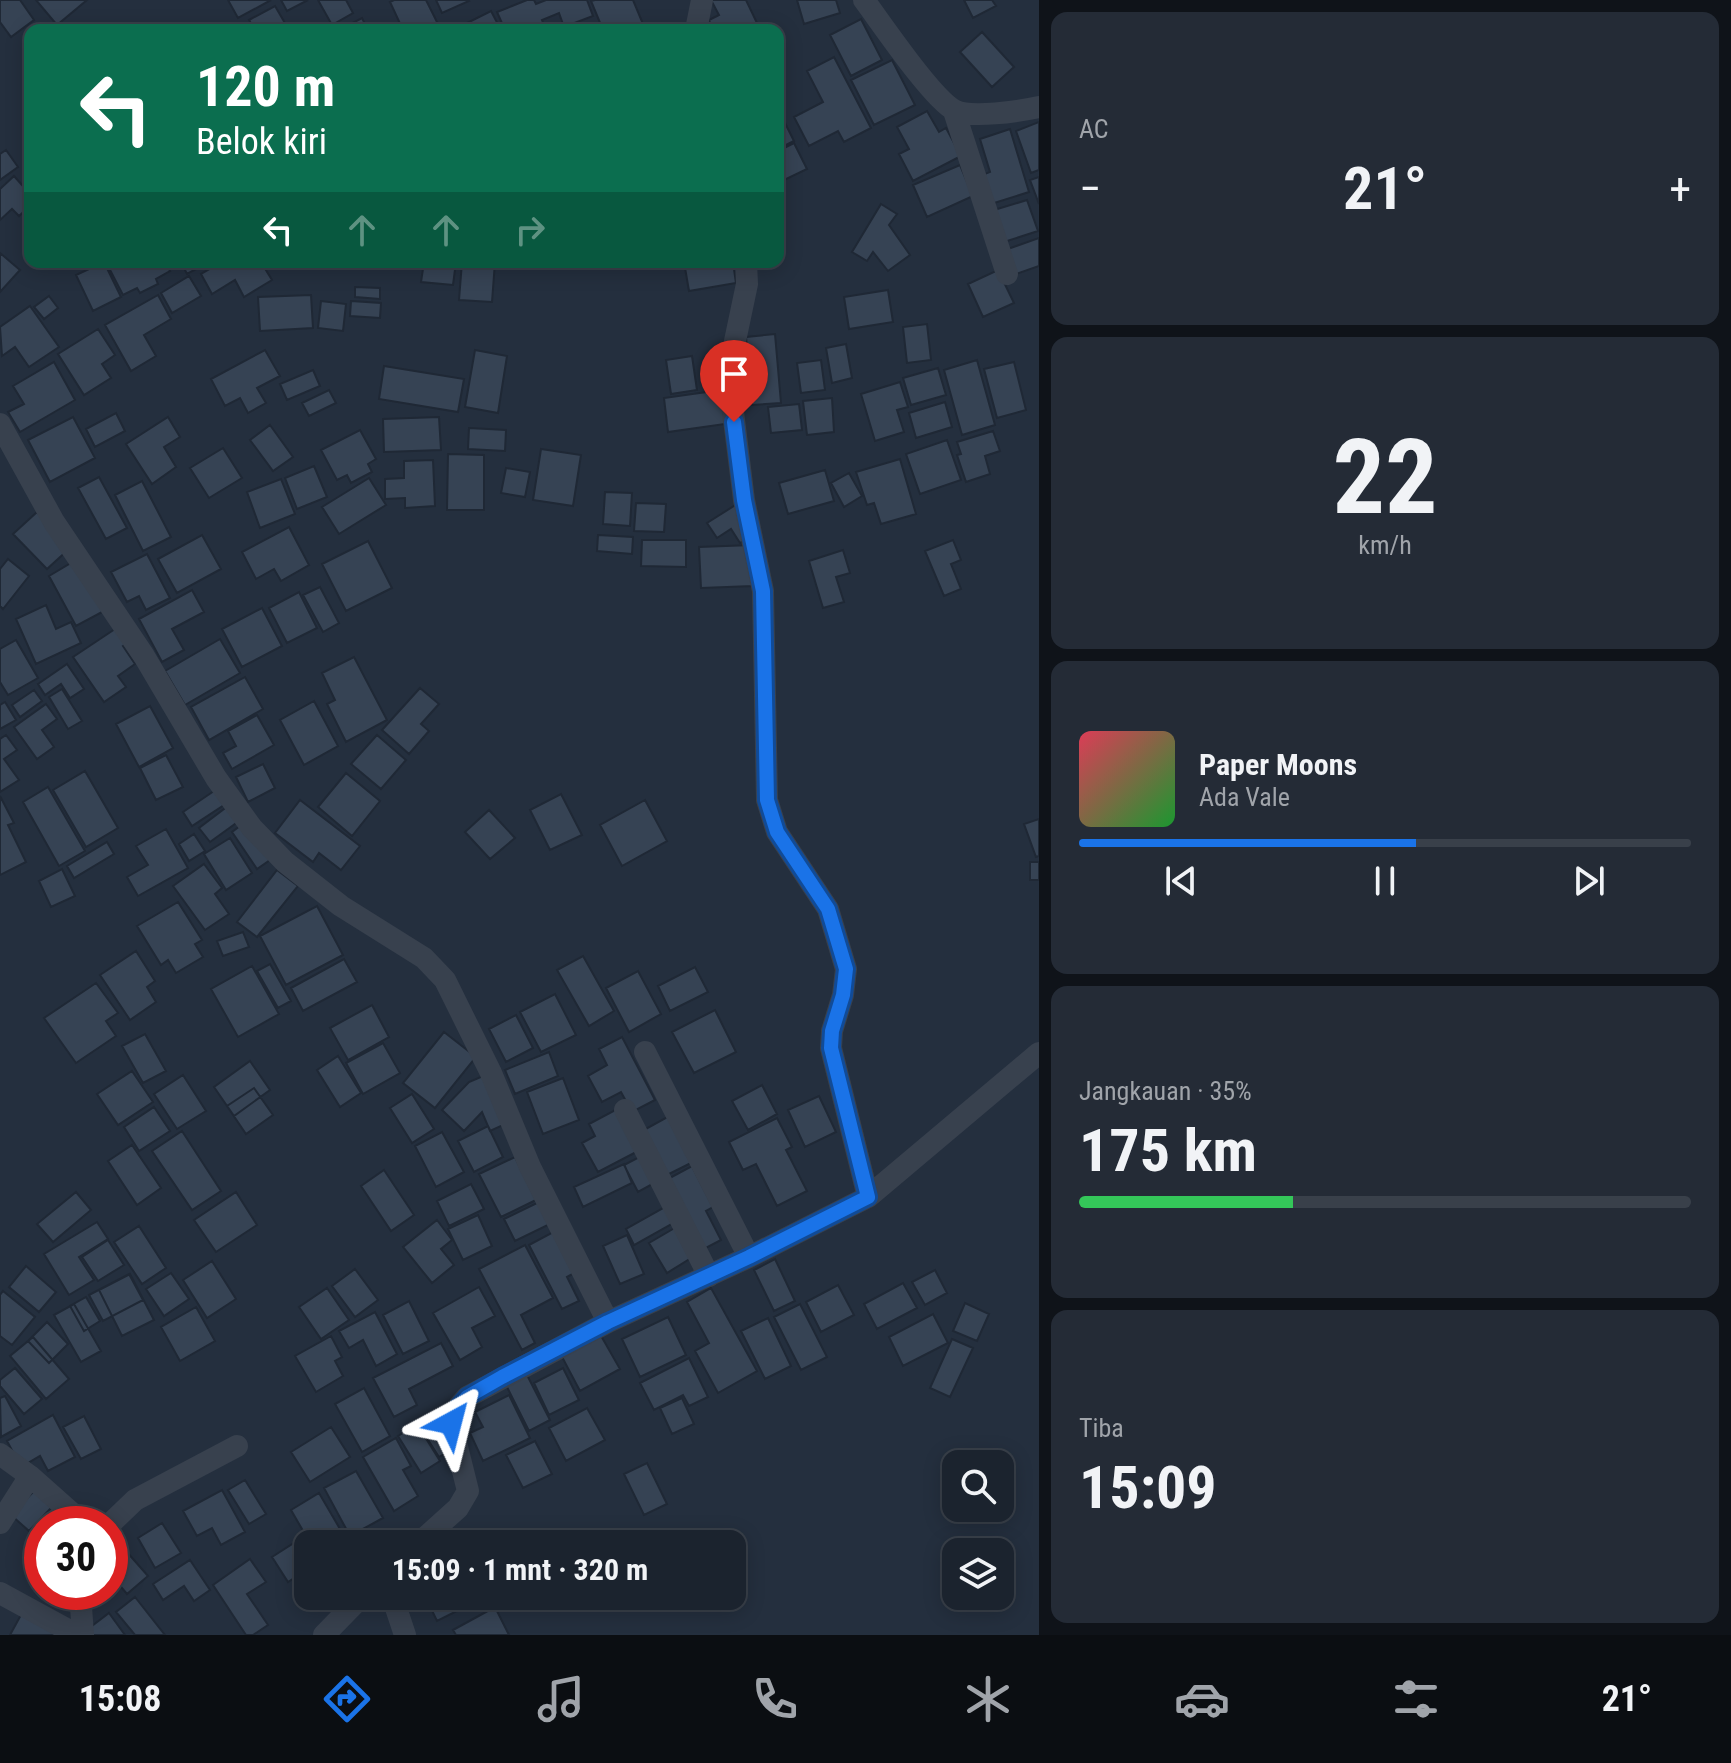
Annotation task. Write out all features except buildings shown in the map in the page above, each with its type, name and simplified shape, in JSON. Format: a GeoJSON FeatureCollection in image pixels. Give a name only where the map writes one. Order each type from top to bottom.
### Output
{"type":"FeatureCollection","features":[{"type":"Feature","properties":{"kind":"street"},"geometry":{"type":"LineString","coordinates":[[697,24],[702,0]]}},
{"type":"Feature","properties":{"kind":"street"},"geometry":{"type":"LineString","coordinates":[[864,0],[935,92],[954,111],[1007,274]]}},
{"type":"Feature","properties":{"kind":"street"},"geometry":{"type":"LineString","coordinates":[[954,111],[974,114],[1039,107]]}},
{"type":"Feature","properties":{"kind":"street"},"geometry":{"type":"LineString","coordinates":[[746,268],[747,284],[735,341],[731,396],[744,500],[763,591],[767,800],[777,832],[828,909],[846,969],[831,1048],[868,1197]]}},
{"type":"Feature","properties":{"kind":"street"},"geometry":{"type":"LineString","coordinates":[[0,424],[54,522],[144,656],[216,778],[252,828],[296,871],[341,906],[424,958],[445,980],[491,1073],[530,1167],[608,1322]]}},
{"type":"Feature","properties":{"kind":"street"},"geometry":{"type":"LineString","coordinates":[[645,1052],[749,1257]]}},
{"type":"Feature","properties":{"kind":"street"},"geometry":{"type":"LineString","coordinates":[[434,1530],[458,1508],[468,1491],[451,1423],[455,1411],[467,1397],[608,1322],[749,1257],[868,1197],[1039,1053]]}},
{"type":"Feature","properties":{"kind":"street"},"geometry":{"type":"LineString","coordinates":[[625,1110],[709,1276]]}},
{"type":"Feature","properties":{"kind":"street"},"geometry":{"type":"LineString","coordinates":[[128,1507],[135,1500],[237,1446]]}},
{"type":"Feature","properties":{"kind":"street"},"geometry":{"type":"LineString","coordinates":[[0,1454],[64,1506]]}},
{"type":"Feature","properties":{"kind":"street"},"geometry":{"type":"LineString","coordinates":[[0,1523],[30,1476]]}},
{"type":"Feature","properties":{"kind":"street"},"geometry":{"type":"LineString","coordinates":[[0,1593],[80,1635],[81,1610]]}},
{"type":"Feature","properties":{"kind":"street"},"geometry":{"type":"LineString","coordinates":[[324,1635],[348,1610]]}},
{"type":"Feature","properties":{"kind":"street"},"geometry":{"type":"LineString","coordinates":[[397,1610],[405,1635]]}},
{"type":"Feature","properties":{"kind":"route"},"geometry":{"type":"LineString","coordinates":[[451,1423],[455,1411],[467,1397],[502,1377],[608,1322],[749,1257],[868,1197],[831,1048],[846,969],[828,909],[777,832],[767,800],[763,591],[744,500],[734,422]]}}]}
